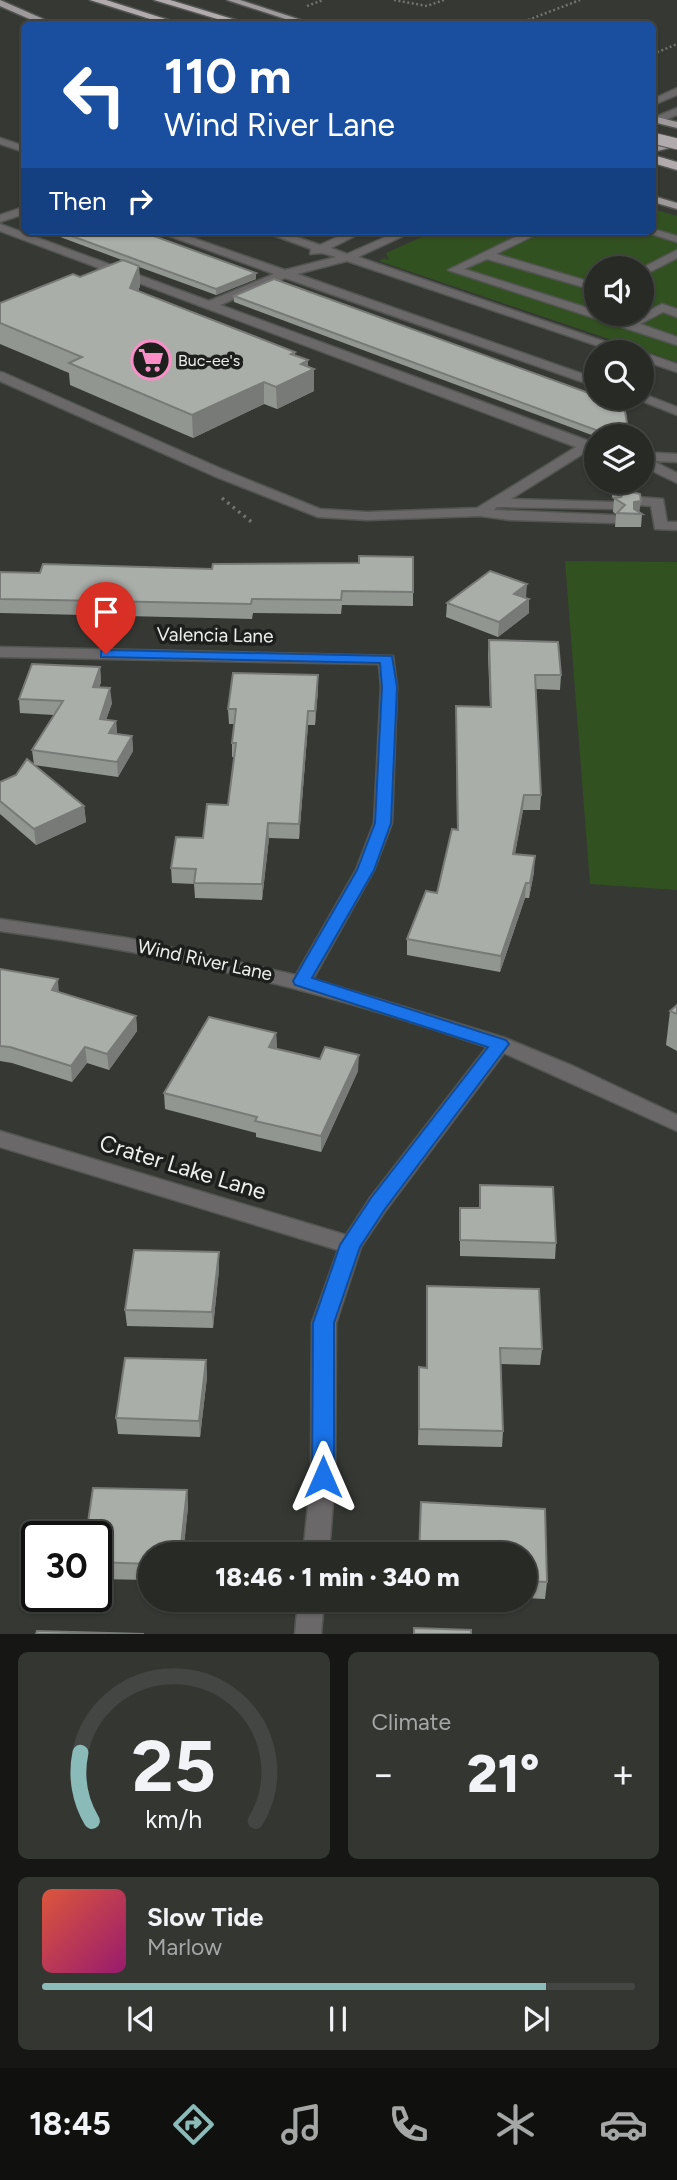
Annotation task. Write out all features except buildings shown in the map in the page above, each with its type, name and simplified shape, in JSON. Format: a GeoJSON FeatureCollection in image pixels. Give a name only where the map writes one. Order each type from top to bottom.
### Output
{"type":"FeatureCollection","features":[{"type":"Feature","properties":{"kind":"highway"},"geometry":{"type":"LineString","coordinates":[[95,0],[166,21]]}},
{"type":"Feature","properties":{"kind":"highway"},"geometry":{"type":"LineString","coordinates":[[159,0],[233,21]]}},
{"type":"Feature","properties":{"kind":"highway"},"geometry":{"type":"LineString","coordinates":[[656,139],[677,143]]}},
{"type":"Feature","properties":{"kind":"highway"},"geometry":{"type":"LineString","coordinates":[[656,160],[677,166]]}},
{"type":"Feature","properties":{"kind":"main road"},"geometry":{"type":"LineString","coordinates":[[231,0],[299,21]]}},
{"type":"Feature","properties":{"kind":"main road"},"geometry":{"type":"LineString","coordinates":[[0,3],[40,21]]}},
{"type":"Feature","properties":{"kind":"main road"},"geometry":{"type":"LineString","coordinates":[[656,120],[677,125]]}},
{"type":"Feature","properties":{"kind":"main road"},"geometry":{"type":"LineString","coordinates":[[656,148],[677,143]]}},
{"type":"Feature","properties":{"kind":"main road"},"geometry":{"type":"LineString","coordinates":[[656,200],[677,206]]}},
{"type":"Feature","properties":{"kind":"street"},"geometry":{"type":"LineString","coordinates":[[656,101],[677,91]]}},
{"type":"Feature","properties":{"kind":"street"},"geometry":{"type":"LineString","coordinates":[[656,119],[677,111]]}},
{"type":"Feature","properties":{"kind":"street"},"geometry":{"type":"LineString","coordinates":[[0,141],[21,148]]}},
{"type":"Feature","properties":{"kind":"street"},"geometry":{"type":"LineString","coordinates":[[0,219],[21,211]]}},
{"type":"Feature","properties":{"kind":"street"},"geometry":{"type":"LineString","coordinates":[[0,227],[584,444]]}},
{"type":"Feature","properties":{"kind":"street"},"geometry":{"type":"LineString","coordinates":[[656,233],[677,239]]}},
{"type":"Feature","properties":{"kind":"street"},"geometry":{"type":"LineString","coordinates":[[173,235],[584,378]]}},
{"type":"Feature","properties":{"kind":"street"},"geometry":{"type":"LineString","coordinates":[[280,235],[593,340]]}},
{"type":"Feature","properties":{"kind":"street"},"geometry":{"type":"LineString","coordinates":[[284,274],[319,248],[350,235]]}},
{"type":"Feature","properties":{"kind":"street"},"geometry":{"type":"LineString","coordinates":[[207,306],[284,274],[347,258],[399,235]]}},
{"type":"Feature","properties":{"kind":"street"},"geometry":{"type":"LineString","coordinates":[[528,235],[454,270],[584,309]]}},
{"type":"Feature","properties":{"kind":"street"},"geometry":{"type":"LineString","coordinates":[[654,266],[677,253]]}},
{"type":"Feature","properties":{"kind":"street"},"geometry":{"type":"LineString","coordinates":[[486,255],[584,284]]}},
{"type":"Feature","properties":{"kind":"street"},"geometry":{"type":"LineString","coordinates":[[654,312],[677,300]]}},
{"type":"Feature","properties":{"kind":"street"},"geometry":{"type":"LineString","coordinates":[[654,306],[677,313]]}},
{"type":"Feature","properties":{"kind":"street"},"geometry":{"type":"LineString","coordinates":[[563,330],[584,318]]}},
{"type":"Feature","properties":{"kind":"street"},"geometry":{"type":"LineString","coordinates":[[633,326],[677,341]]}},
{"type":"Feature","properties":{"kind":"street"},"geometry":{"type":"LineString","coordinates":[[654,360],[677,368]]}},
{"type":"Feature","properties":{"kind":"street"},"geometry":{"type":"LineString","coordinates":[[0,376],[219,473],[318,513],[367,516],[491,505],[613,510],[510,516],[491,505]]}},
{"type":"Feature","properties":{"kind":"street"},"geometry":{"type":"LineString","coordinates":[[654,403],[677,411]]}},
{"type":"Feature","properties":{"kind":"street"},"geometry":{"type":"LineString","coordinates":[[491,505],[584,452]]}},
{"type":"Feature","properties":{"kind":"street"},"geometry":{"type":"LineString","coordinates":[[654,458],[677,457]]}},
{"type":"Feature","properties":{"kind":"street"},"geometry":{"type":"LineString","coordinates":[[654,466],[677,480]]}},
{"type":"Feature","properties":{"kind":"street"},"geometry":{"type":"LineString","coordinates":[[639,510],[659,514],[660,526],[677,526]]}},
{"type":"Feature","properties":{"kind":"street","name":"Valencia Lane"},"geometry":{"type":"LineString","coordinates":[[0,652],[387,659],[389,687],[383,823],[365,870],[302,981]]}},
{"type":"Feature","properties":{"kind":"street","name":"Wind River Lane"},"geometry":{"type":"LineString","coordinates":[[0,925],[148,947],[302,981],[500,1044],[677,1124]]}},
{"type":"Feature","properties":{"kind":"street"},"geometry":{"type":"LineString","coordinates":[[317,1542],[323,1477],[324,1323],[351,1245],[378,1204],[500,1044]]}},
{"type":"Feature","properties":{"kind":"street","name":"Crater Lake Lane"},"geometry":{"type":"LineString","coordinates":[[0,1139],[351,1245]]}},
{"type":"Feature","properties":{"kind":"street"},"geometry":{"type":"LineString","coordinates":[[308,1634],[310,1612]]}},
{"type":"Feature","properties":{"kind":"path"},"geometry":{"type":"LineString","coordinates":[[306,6],[323,0]]}},
{"type":"Feature","properties":{"kind":"path"},"geometry":{"type":"LineString","coordinates":[[394,0],[427,6],[443,0]]}},
{"type":"Feature","properties":{"kind":"path"},"geometry":{"type":"LineString","coordinates":[[528,20],[580,0]]}},
{"type":"Feature","properties":{"kind":"path"},"geometry":{"type":"LineString","coordinates":[[656,53],[677,44]]}},
{"type":"Feature","properties":{"kind":"path"},"geometry":{"type":"LineString","coordinates":[[214,495],[225,499],[254,524]]}},
{"type":"Feature","properties":{"kind":"green space"},"geometry":{"type":"Polygon","coordinates":[[[656,210],[677,216],[677,362],[654,354],[654,340],[612,340],[379,261],[384,258],[389,260],[386,253],[426,235],[656,235],[656,210]]]}},
{"type":"Feature","properties":{"kind":"green space"},"geometry":{"type":"Polygon","coordinates":[[[565,561],[677,562],[677,890],[590,884],[565,561]]]}},
{"type":"Feature","properties":{"kind":"place","name":"Buc-ee's"},"geometry":{"type":"Point","coordinates":[151,360]}},
{"type":"Feature","properties":{"kind":"route"},"geometry":{"type":"LineString","coordinates":[[106,654],[387,659],[389,687],[383,823],[365,870],[302,981],[500,1044],[378,1204],[351,1245],[324,1323],[323,1477]]}}]}
